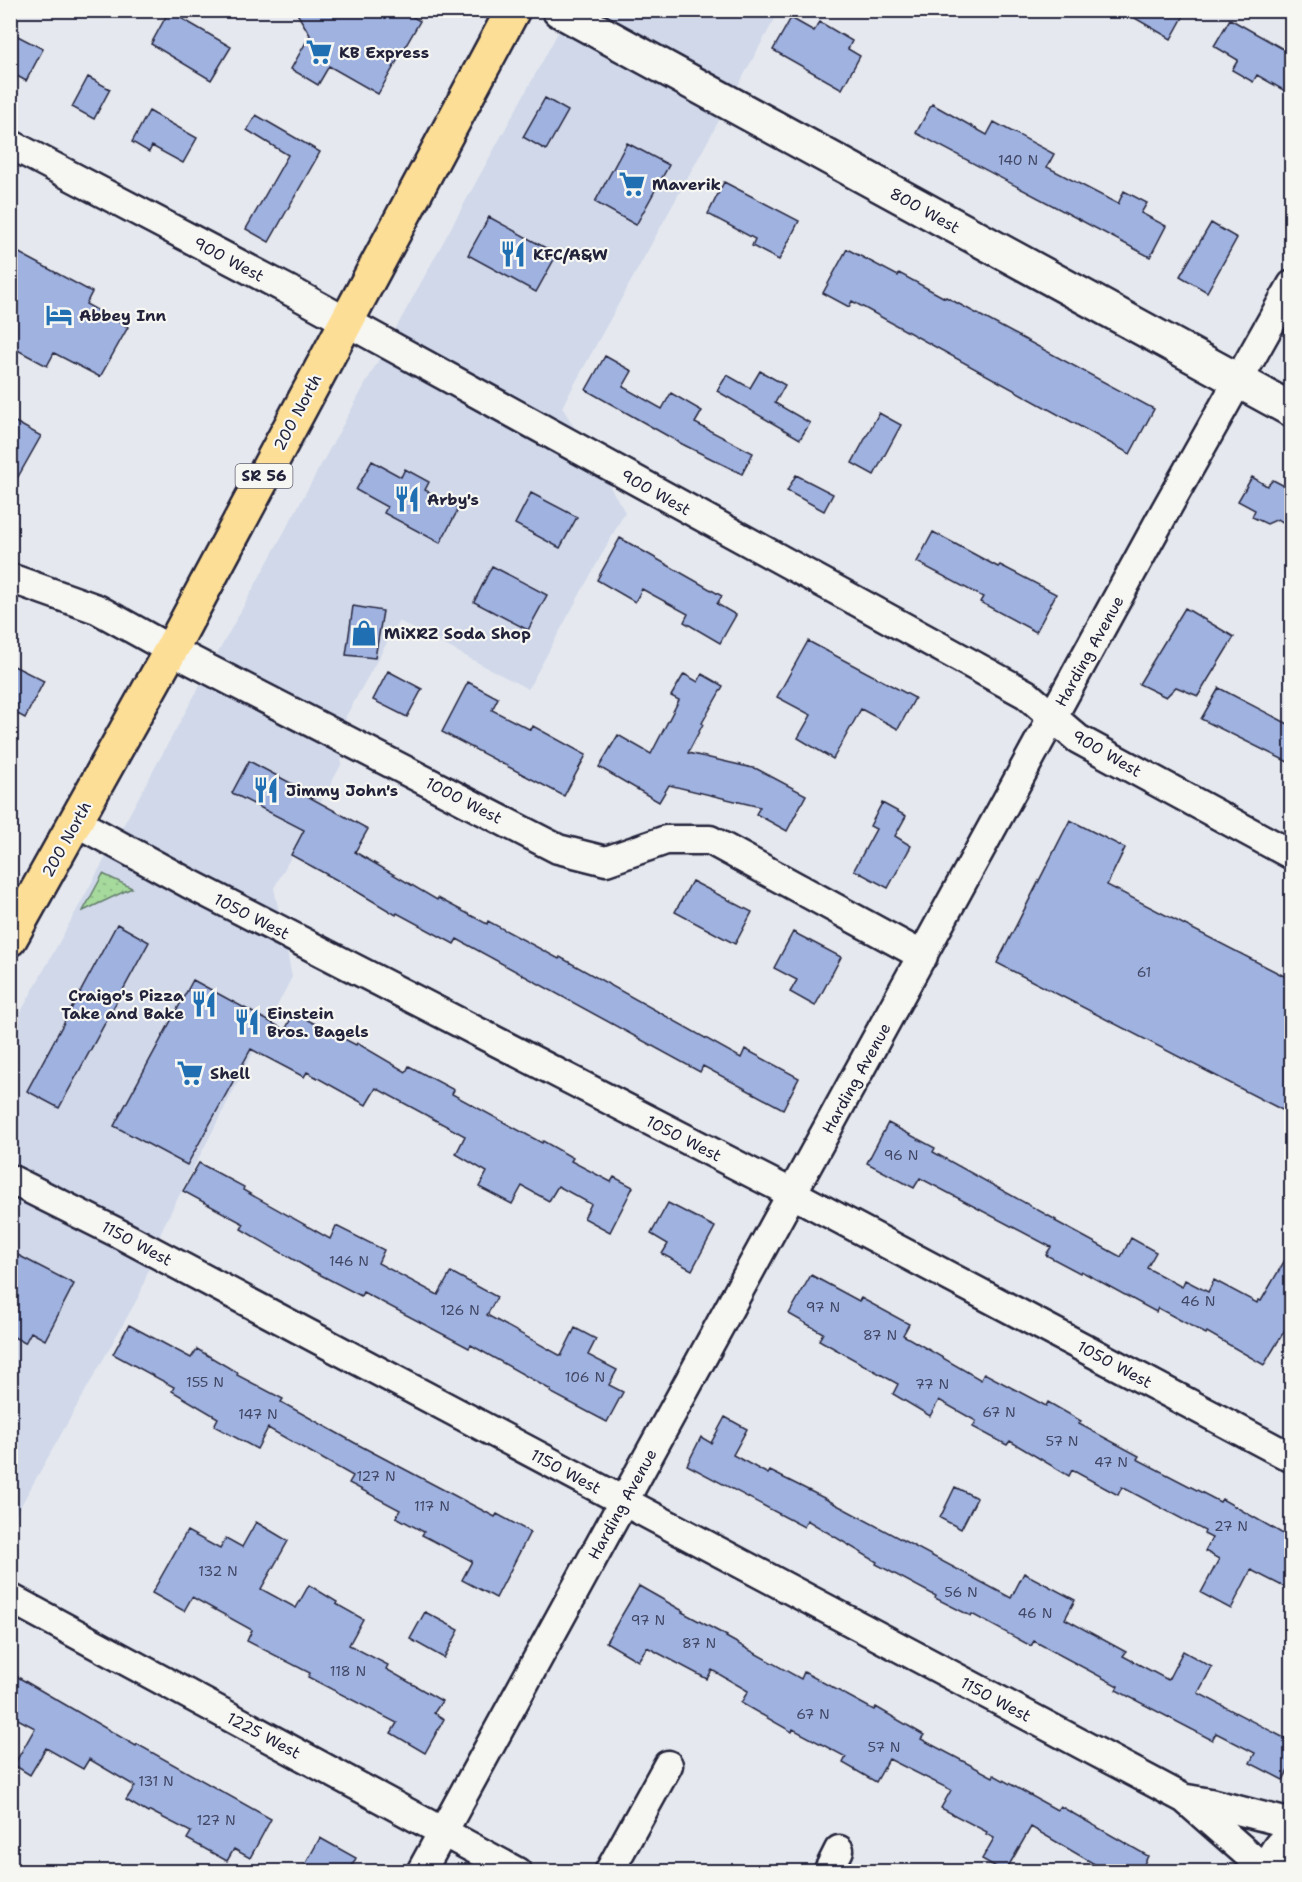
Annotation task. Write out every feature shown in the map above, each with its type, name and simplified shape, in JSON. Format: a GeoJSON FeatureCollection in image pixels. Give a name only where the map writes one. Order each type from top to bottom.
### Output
{"type":"FeatureCollection","features":[{"type":"Feature","properties":{"kind":"main road","name":"200 North"},"geometry":{"type":"LineString","coordinates":[[10,939],[171,650],[513,10]]}},
{"type":"Feature","properties":{"kind":"street","name":"800 West"},"geometry":{"type":"LineString","coordinates":[[559,10],[1292,410]]}},
{"type":"Feature","properties":{"kind":"street","name":"900 West"},"geometry":{"type":"LineString","coordinates":[[10,144],[345,321],[1026,694],[1078,739],[1292,855]]}},
{"type":"Feature","properties":{"kind":"street","name":"Harding Avenue"},"geometry":{"type":"LineString","coordinates":[[421,1872],[1052,717],[1292,285]]}},
{"type":"Feature","properties":{"kind":"street","name":"1000 West"},"geometry":{"type":"LineString","coordinates":[[10,578],[97,609],[171,650],[558,849],[606,861],[666,840],[710,840],[923,956]]}},
{"type":"Feature","properties":{"kind":"street","name":"1050 West"},"geometry":{"type":"LineString","coordinates":[[76,822],[188,883],[793,1194],[1292,1458]]}},
{"type":"Feature","properties":{"kind":"street","name":"1150 West"},"geometry":{"type":"LineString","coordinates":[[10,1179],[116,1232],[1185,1799],[1268,1872]]}},
{"type":"Feature","properties":{"kind":"street","name":"1225 West"},"geometry":{"type":"LineString","coordinates":[[10,1598],[517,1872]]}},
{"type":"Feature","properties":{"kind":"street"},"geometry":{"type":"LineString","coordinates":[[609,1872],[668,1765]]}},
{"type":"Feature","properties":{"kind":"street","name":"1150 West"},"geometry":{"type":"LineString","coordinates":[[1185,1799],[1292,1824]]}},
{"type":"Feature","properties":{"kind":"street"},"geometry":{"type":"LineString","coordinates":[[1268,1872],[1273,1856],[1282,1843],[1292,1836]]}},
{"type":"Feature","properties":{"kind":"shaded area"},"geometry":{"type":"Polygon","coordinates":[[[570,11],[779,11],[562,407],[625,512],[528,689],[399,621],[346,716],[341,765],[274,888],[292,977],[163,1227],[140,1294],[11,1523],[11,1030],[570,11]]]}},
{"type":"Feature","properties":{"kind":"green space"},"geometry":{"type":"Polygon","coordinates":[[[103,874],[132,888],[83,911],[103,874]]]}},
{"type":"Feature","properties":{"kind":"building"},"geometry":{"type":"Polygon","coordinates":[[[295,10],[401,10],[420,21],[378,94],[329,66],[318,85],[291,69],[310,35],[295,10]]]}},
{"type":"Feature","properties":{"kind":"building"},"geometry":{"type":"Polygon","coordinates":[[[1121,10],[1187,10],[1171,39],[1121,10]]]}},
{"type":"Feature","properties":{"kind":"building"},"geometry":{"type":"Polygon","coordinates":[[[169,11],[231,47],[211,80],[151,44],[169,11]]]}},
{"type":"Feature","properties":{"kind":"building"},"geometry":{"type":"Polygon","coordinates":[[[791,18],[814,31],[820,22],[852,41],[848,49],[860,56],[842,89],[773,50],[791,18]]]}},
{"type":"Feature","properties":{"kind":"building"},"geometry":{"type":"Polygon","coordinates":[[[1230,19],[1292,54],[1292,95],[1257,75],[1253,82],[1232,70],[1238,60],[1214,46],[1230,19]]]}},
{"type":"Feature","properties":{"kind":"building"},"geometry":{"type":"Polygon","coordinates":[[[10,32],[43,49],[26,81],[10,72],[10,32]]]}},
{"type":"Feature","properties":{"kind":"building"},"geometry":{"type":"Polygon","coordinates":[[[88,77],[110,89],[94,119],[72,107],[88,77]]]}},
{"type":"Feature","properties":{"kind":"building"},"geometry":{"type":"Polygon","coordinates":[[[545,98],[568,111],[546,150],[523,137],[545,98]]]}},
{"type":"Feature","properties":{"kind":"building"},"geometry":{"type":"Polygon","coordinates":[[[932,104],[987,135],[994,122],[1054,154],[1047,167],[1118,204],[1124,191],[1147,203],[1141,213],[1166,226],[1150,257],[916,133],[932,104]]]}},
{"type":"Feature","properties":{"kind":"building"},"geometry":{"type":"Polygon","coordinates":[[[149,111],[197,138],[183,163],[152,146],[149,152],[132,142],[149,111]]]}},
{"type":"Feature","properties":{"kind":"building"},"geometry":{"type":"Polygon","coordinates":[[[256,115],[320,152],[269,242],[246,229],[288,155],[247,130],[256,115]]]}},
{"type":"Feature","properties":{"kind":"building","name":"Maverik"},"geometry":{"type":"Polygon","coordinates":[[[627,143],[669,165],[636,225],[595,202],[627,143]]]}},
{"type":"Feature","properties":{"kind":"building"},"geometry":{"type":"Polygon","coordinates":[[[724,182],[799,221],[779,260],[752,246],[755,239],[708,214],[724,182]]]}},
{"type":"Feature","properties":{"kind":"building","name":"KFC/A&W"},"geometry":{"type":"Polygon","coordinates":[[[489,217],[557,254],[536,292],[468,255],[489,217]]]}},
{"type":"Feature","properties":{"kind":"building"},"geometry":{"type":"Polygon","coordinates":[[[1211,223],[1237,238],[1207,292],[1180,276],[1211,223]]]}},
{"type":"Feature","properties":{"kind":"building","name":"Abbey Inn"},"geometry":{"type":"Polygon","coordinates":[[[10,248],[92,292],[86,304],[128,327],[100,377],[54,353],[47,366],[10,346],[10,248]]]}},
{"type":"Feature","properties":{"kind":"building"},"geometry":{"type":"Polygon","coordinates":[[[847,249],[898,276],[899,273],[946,297],[1154,409],[1130,454],[852,301],[849,307],[823,293],[847,249]]]}},
{"type":"Feature","properties":{"kind":"building"},"geometry":{"type":"Polygon","coordinates":[[[605,356],[632,371],[623,387],[662,409],[671,393],[702,411],[695,423],[753,453],[742,474],[682,444],[586,390],[605,356]]]}},
{"type":"Feature","properties":{"kind":"building"},"geometry":{"type":"Polygon","coordinates":[[[760,371],[785,385],[775,403],[810,423],[800,439],[717,391],[727,375],[750,388],[760,371]]]}},
{"type":"Feature","properties":{"kind":"building"},"geometry":{"type":"Polygon","coordinates":[[[879,413],[901,425],[874,475],[852,463],[879,413]]]}},
{"type":"Feature","properties":{"kind":"building"},"geometry":{"type":"Polygon","coordinates":[[[10,419],[41,436],[10,491],[10,419]]]}},
{"type":"Feature","properties":{"kind":"building","name":"Arby's"},"geometry":{"type":"Polygon","coordinates":[[[372,461],[401,477],[405,469],[429,482],[425,490],[459,508],[440,543],[384,513],[387,507],[356,490],[372,461]]]}},
{"type":"Feature","properties":{"kind":"building"},"geometry":{"type":"Polygon","coordinates":[[[796,475],[833,494],[824,511],[787,491],[796,475]]]}},
{"type":"Feature","properties":{"kind":"building"},"geometry":{"type":"Polygon","coordinates":[[[1252,477],[1267,486],[1273,480],[1292,490],[1292,528],[1278,519],[1267,524],[1252,517],[1255,510],[1238,501],[1252,477]]]}},
{"type":"Feature","properties":{"kind":"building"},"geometry":{"type":"Polygon","coordinates":[[[531,493],[577,517],[560,548],[515,524],[531,493]]]}},
{"type":"Feature","properties":{"kind":"building"},"geometry":{"type":"Polygon","coordinates":[[[933,532],[998,567],[1000,565],[1056,594],[1036,632],[980,602],[983,597],[917,562],[933,532]]]}},
{"type":"Feature","properties":{"kind":"building"},"geometry":{"type":"Polygon","coordinates":[[[620,538],[722,596],[717,604],[736,615],[720,643],[684,622],[688,614],[642,589],[635,602],[597,580],[620,538]]]}},
{"type":"Feature","properties":{"kind":"building"},"geometry":{"type":"Polygon","coordinates":[[[492,566],[547,595],[528,630],[474,602],[492,566]]]}},
{"type":"Feature","properties":{"kind":"building","name":"MiXRZ Soda Shop"},"geometry":{"type":"Polygon","coordinates":[[[353,606],[383,611],[375,658],[346,655],[353,606]]]}},
{"type":"Feature","properties":{"kind":"building"},"geometry":{"type":"Polygon","coordinates":[[[1185,608],[1234,637],[1198,696],[1176,687],[1166,697],[1139,684],[1185,608]]]}},
{"type":"Feature","properties":{"kind":"building"},"geometry":{"type":"Polygon","coordinates":[[[808,641],[915,698],[898,729],[861,709],[833,759],[798,738],[811,715],[777,697],[808,641]]]}},
{"type":"Feature","properties":{"kind":"building"},"geometry":{"type":"Polygon","coordinates":[[[10,664],[44,681],[25,718],[10,710],[10,664]]]}},
{"type":"Feature","properties":{"kind":"building"},"geometry":{"type":"Polygon","coordinates":[[[388,671],[422,689],[407,717],[373,700],[388,671]]]}},
{"type":"Feature","properties":{"kind":"building"},"geometry":{"type":"Polygon","coordinates":[[[684,674],[698,682],[702,674],[723,686],[688,753],[757,769],[806,795],[787,831],[756,814],[760,807],[669,785],[659,802],[599,767],[618,735],[651,754],[679,700],[671,696],[684,674]]]}},
{"type":"Feature","properties":{"kind":"building"},"geometry":{"type":"Polygon","coordinates":[[[468,682],[498,698],[492,710],[531,730],[533,726],[586,755],[564,796],[442,732],[468,682]]]}},
{"type":"Feature","properties":{"kind":"building"},"geometry":{"type":"Polygon","coordinates":[[[1219,688],[1292,726],[1292,764],[1201,719],[1219,688]]]}},
{"type":"Feature","properties":{"kind":"building"},"geometry":{"type":"Polygon","coordinates":[[[249,761],[300,788],[298,791],[368,829],[355,852],[437,900],[438,898],[487,924],[488,921],[559,959],[560,957],[741,1058],[745,1049],[799,1078],[783,1109],[703,1066],[700,1072],[457,939],[454,944],[397,913],[396,915],[291,855],[304,830],[232,793],[249,761]]]}},
{"type":"Feature","properties":{"kind":"building"},"geometry":{"type":"Polygon","coordinates":[[[882,803],[906,816],[895,836],[911,846],[888,888],[854,870],[876,829],[870,826],[882,803]]]}},
{"type":"Feature","properties":{"kind":"building"},"geometry":{"type":"Polygon","coordinates":[[[1070,820],[1125,848],[1107,885],[1292,980],[1292,1115],[997,963],[1070,820]]]}},
{"type":"Feature","properties":{"kind":"building"},"geometry":{"type":"Polygon","coordinates":[[[692,881],[752,912],[735,944],[675,912],[692,881]]]}},
{"type":"Feature","properties":{"kind":"building"},"geometry":{"type":"Polygon","coordinates":[[[117,924],[149,942],[59,1108],[27,1091],[117,924]]]}},
{"type":"Feature","properties":{"kind":"building"},"geometry":{"type":"Polygon","coordinates":[[[793,932],[841,957],[815,1006],[790,992],[797,980],[774,968],[793,932]]]}},
{"type":"Feature","properties":{"kind":"building"},"geometry":{"type":"Polygon","coordinates":[[[193,980],[285,1030],[294,1013],[356,1045],[357,1043],[406,1072],[409,1066],[454,1090],[452,1094],[573,1158],[571,1161],[611,1182],[614,1177],[633,1187],[610,1232],[584,1218],[591,1204],[558,1186],[549,1201],[522,1186],[512,1204],[479,1187],[487,1172],[456,1154],[465,1136],[376,1088],[366,1105],[307,1072],[304,1077],[251,1049],[187,1165],[114,1126],[193,980]]]}},
{"type":"Feature","properties":{"kind":"building"},"geometry":{"type":"Polygon","coordinates":[[[888,1123],[935,1148],[933,1152],[1121,1257],[1131,1238],[1156,1252],[1147,1268],[1182,1287],[1185,1280],[1208,1292],[1214,1280],[1257,1303],[1258,1300],[1261,1301],[1292,1248],[1292,1318],[1264,1365],[1207,1332],[1206,1334],[1158,1308],[1156,1312],[1081,1271],[1080,1273],[1046,1255],[1051,1247],[920,1178],[914,1188],[867,1163],[888,1123]]]}},
{"type":"Feature","properties":{"kind":"building"},"geometry":{"type":"Polygon","coordinates":[[[199,1163],[244,1187],[243,1190],[330,1239],[336,1226],[384,1250],[378,1263],[438,1295],[451,1272],[497,1297],[487,1315],[561,1356],[575,1328],[596,1339],[588,1355],[617,1370],[609,1385],[623,1392],[607,1422],[550,1392],[551,1390],[471,1345],[469,1348],[363,1292],[361,1296],[241,1229],[244,1224],[183,1191],[199,1163]]]}},
{"type":"Feature","properties":{"kind":"building"},"geometry":{"type":"Polygon","coordinates":[[[668,1203],[715,1227],[692,1270],[662,1254],[668,1244],[651,1234],[668,1203]]]}},
{"type":"Feature","properties":{"kind":"building"},"geometry":{"type":"Polygon","coordinates":[[[10,1251],[74,1284],[45,1340],[31,1332],[25,1343],[10,1335],[10,1251]]]}},
{"type":"Feature","properties":{"kind":"building"},"geometry":{"type":"Polygon","coordinates":[[[811,1275],[909,1324],[903,1335],[981,1380],[984,1373],[1046,1406],[1048,1402],[1081,1421],[1079,1424],[1139,1456],[1137,1459],[1220,1502],[1222,1499],[1292,1539],[1292,1591],[1251,1570],[1231,1609],[1201,1593],[1219,1559],[1205,1551],[1212,1538],[1204,1534],[1205,1531],[1122,1487],[1118,1495],[1072,1470],[1069,1476],[1010,1441],[1007,1445],[973,1427],[976,1421],[939,1400],[930,1416],[893,1394],[898,1384],[819,1340],[823,1333],[789,1314],[811,1275]]]}},
{"type":"Feature","properties":{"kind":"building"},"geometry":{"type":"Polygon","coordinates":[[[129,1325],[191,1358],[197,1349],[238,1373],[237,1375],[283,1399],[281,1402],[355,1443],[495,1517],[497,1514],[530,1532],[496,1598],[462,1580],[472,1561],[422,1535],[424,1532],[396,1517],[400,1510],[349,1483],[353,1476],[268,1428],[257,1449],[214,1426],[218,1418],[172,1391],[174,1387],[113,1354],[129,1325]]]}},
{"type":"Feature","properties":{"kind":"building"},"geometry":{"type":"Polygon","coordinates":[[[725,1417],[747,1429],[733,1455],[768,1474],[770,1471],[822,1497],[1011,1598],[1024,1573],[1075,1600],[1065,1619],[1126,1652],[1123,1656],[1168,1680],[1183,1651],[1212,1667],[1198,1693],[1292,1742],[1292,1763],[1283,1780],[1250,1763],[1255,1753],[1216,1733],[1212,1740],[1116,1690],[1118,1686],[1034,1641],[1031,1646],[972,1614],[971,1616],[935,1598],[936,1596],[876,1564],[877,1562],[807,1520],[804,1527],[687,1465],[701,1437],[711,1443],[725,1417]]]}},
{"type":"Feature","properties":{"kind":"building"},"geometry":{"type":"Polygon","coordinates":[[[955,1487],[977,1498],[961,1529],[940,1518],[955,1487]]]}},
{"type":"Feature","properties":{"kind":"building"},"geometry":{"type":"Polygon","coordinates":[[[256,1522],[288,1541],[261,1589],[296,1608],[309,1585],[337,1602],[336,1604],[363,1619],[349,1645],[388,1665],[386,1669],[442,1701],[434,1713],[444,1719],[425,1753],[391,1733],[397,1723],[308,1677],[310,1673],[247,1641],[252,1630],[192,1597],[184,1611],[152,1593],[187,1531],[220,1549],[226,1538],[242,1547],[256,1522]]]}},
{"type":"Feature","properties":{"kind":"building"},"geometry":{"type":"Polygon","coordinates":[[[639,1586],[801,1679],[804,1672],[874,1710],[876,1707],[924,1735],[921,1739],[993,1777],[994,1775],[1057,1810],[1060,1806],[1148,1856],[1140,1872],[1108,1872],[1031,1827],[1005,1872],[982,1859],[994,1838],[941,1808],[951,1790],[889,1759],[876,1782],[843,1763],[846,1757],[793,1729],[792,1732],[741,1703],[748,1691],[712,1670],[707,1679],[647,1647],[638,1661],[606,1642],[639,1586]]]}},
{"type":"Feature","properties":{"kind":"building"},"geometry":{"type":"Polygon","coordinates":[[[425,1612],[459,1630],[444,1658],[410,1639],[425,1612]]]}},
{"type":"Feature","properties":{"kind":"building"},"geometry":{"type":"Polygon","coordinates":[[[16,1676],[136,1746],[137,1744],[271,1819],[250,1858],[234,1849],[227,1861],[187,1839],[191,1832],[150,1811],[148,1813],[126,1800],[135,1786],[89,1759],[83,1769],[46,1748],[30,1775],[14,1765],[35,1728],[10,1715],[10,1687],[16,1676]]]}},
{"type":"Feature","properties":{"kind":"building"},"geometry":{"type":"Polygon","coordinates":[[[320,1838],[356,1858],[349,1872],[301,1872],[320,1838]]]}},
{"type":"Feature","properties":{"kind":"place","name":"KB Express"},"geometry":{"type":"Point","coordinates":[319,52]}},
{"type":"Feature","properties":{"kind":"place","name":"Maverik"},"geometry":{"type":"Point","coordinates":[632,184]}},
{"type":"Feature","properties":{"kind":"place","name":"KFC/A&W"},"geometry":{"type":"Point","coordinates":[513,254]}},
{"type":"Feature","properties":{"kind":"place","name":"Abbey Inn"},"geometry":{"type":"Point","coordinates":[59,315]}},
{"type":"Feature","properties":{"kind":"place","name":"Arby's"},"geometry":{"type":"Point","coordinates":[407,499]}},
{"type":"Feature","properties":{"kind":"place","name":"MiXRZ Soda Shop"},"geometry":{"type":"Point","coordinates":[364,633]}},
{"type":"Feature","properties":{"kind":"place","name":"Jimmy John's"},"geometry":{"type":"Point","coordinates":[266,790]}},
{"type":"Feature","properties":{"kind":"place","name":"Craigo's Pizza Take and Bake"},"geometry":{"type":"Point","coordinates":[204,1004]}},
{"type":"Feature","properties":{"kind":"place","name":"Einstein Bros. Bagels"},"geometry":{"type":"Point","coordinates":[247,1022]}},
{"type":"Feature","properties":{"kind":"place","name":"Shell"},"geometry":{"type":"Point","coordinates":[190,1073]}}]}
